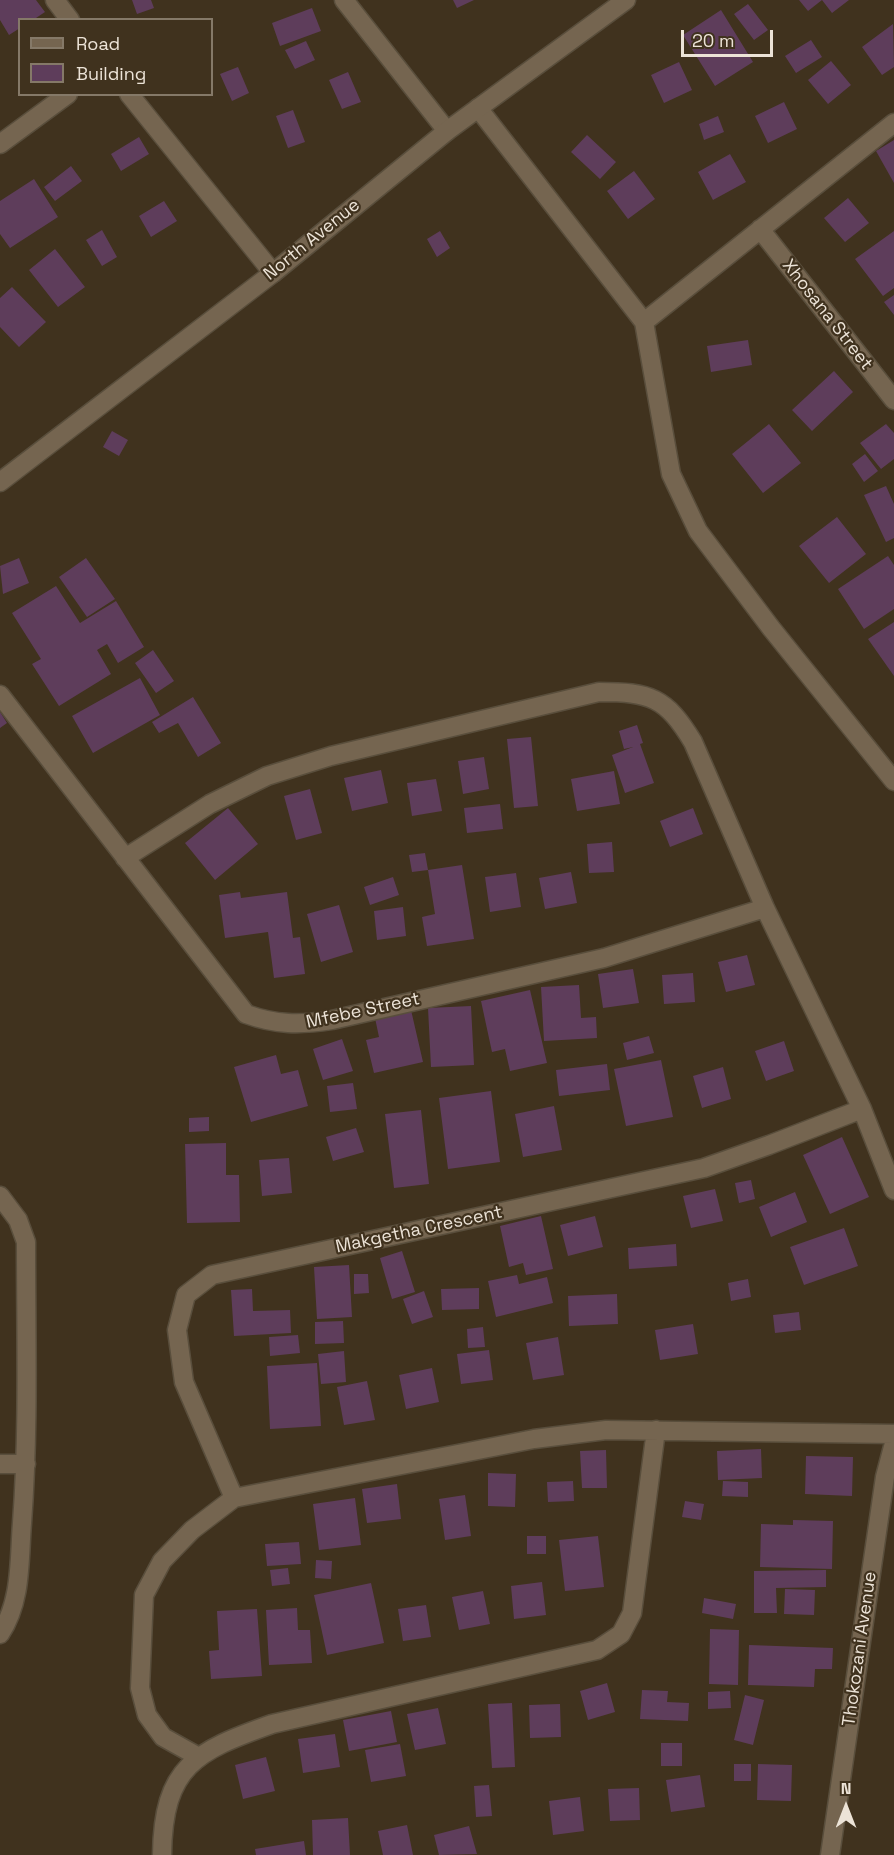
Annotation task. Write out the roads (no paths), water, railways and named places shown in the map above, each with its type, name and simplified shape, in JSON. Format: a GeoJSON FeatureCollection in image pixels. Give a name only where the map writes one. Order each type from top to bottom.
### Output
{"type":"FeatureCollection","features":[{"type":"Feature","properties":{"kind":"street"},"geometry":{"type":"LineString","coordinates":[[55,0],[68,18]]}},
{"type":"Feature","properties":{"kind":"street"},"geometry":{"type":"LineString","coordinates":[[344,0],[447,131]]}},
{"type":"Feature","properties":{"kind":"street","name":"North Avenue"},"geometry":{"type":"LineString","coordinates":[[0,482],[273,273],[447,131],[626,0]]}},
{"type":"Feature","properties":{"kind":"street"},"geometry":{"type":"LineString","coordinates":[[0,144],[65,96]]}},
{"type":"Feature","properties":{"kind":"street"},"geometry":{"type":"LineString","coordinates":[[131,96],[273,273]]}},
{"type":"Feature","properties":{"kind":"street"},"geometry":{"type":"LineString","coordinates":[[478,108],[644,322],[671,474],[698,531],[771,628],[894,781]]}},
{"type":"Feature","properties":{"kind":"street"},"geometry":{"type":"LineString","coordinates":[[644,322],[894,123]]}},
{"type":"Feature","properties":{"kind":"street","name":"Xhosana Street"},"geometry":{"type":"LineString","coordinates":[[760,229],[894,400]]}},
{"type":"Feature","properties":{"kind":"street"},"geometry":{"type":"LineString","coordinates":[[125,858],[210,804],[267,776],[331,756],[599,692],[629,692],[658,700],[678,716],[693,742],[765,908],[862,1109],[894,1190]]}},
{"type":"Feature","properties":{"kind":"street","name":"Mfebe Street"},"geometry":{"type":"LineString","coordinates":[[0,695],[246,1014],[271,1023],[300,1025],[604,958],[765,908]]}},
{"type":"Feature","properties":{"kind":"street","name":"Makgetha Crescent"},"geometry":{"type":"LineString","coordinates":[[234,1498],[184,1382],[177,1330],[186,1295],[212,1275],[704,1167],[862,1109]]}},
{"type":"Feature","properties":{"kind":"street"},"geometry":{"type":"LineString","coordinates":[[0,1196],[18,1220],[26,1242],[26,1464],[17,1589],[10,1619],[0,1634]]}},
{"type":"Feature","properties":{"kind":"street"},"geometry":{"type":"LineString","coordinates":[[197,1756],[163,1737],[147,1715],[140,1688],[144,1595],[162,1561],[192,1530],[234,1498],[534,1439],[606,1430],[894,1434]]}},
{"type":"Feature","properties":{"kind":"street"},"geometry":{"type":"LineString","coordinates":[[162,1855],[162,1830],[172,1789],[197,1756],[227,1740],[273,1724],[597,1650],[621,1634],[632,1613],[656,1430]]}},
{"type":"Feature","properties":{"kind":"street","name":"Thokozani Avenue"},"geometry":{"type":"LineString","coordinates":[[830,1855],[885,1477],[894,1443]]}},
{"type":"Feature","properties":{"kind":"street"},"geometry":{"type":"LineString","coordinates":[[0,1464],[26,1464]]}}]}
